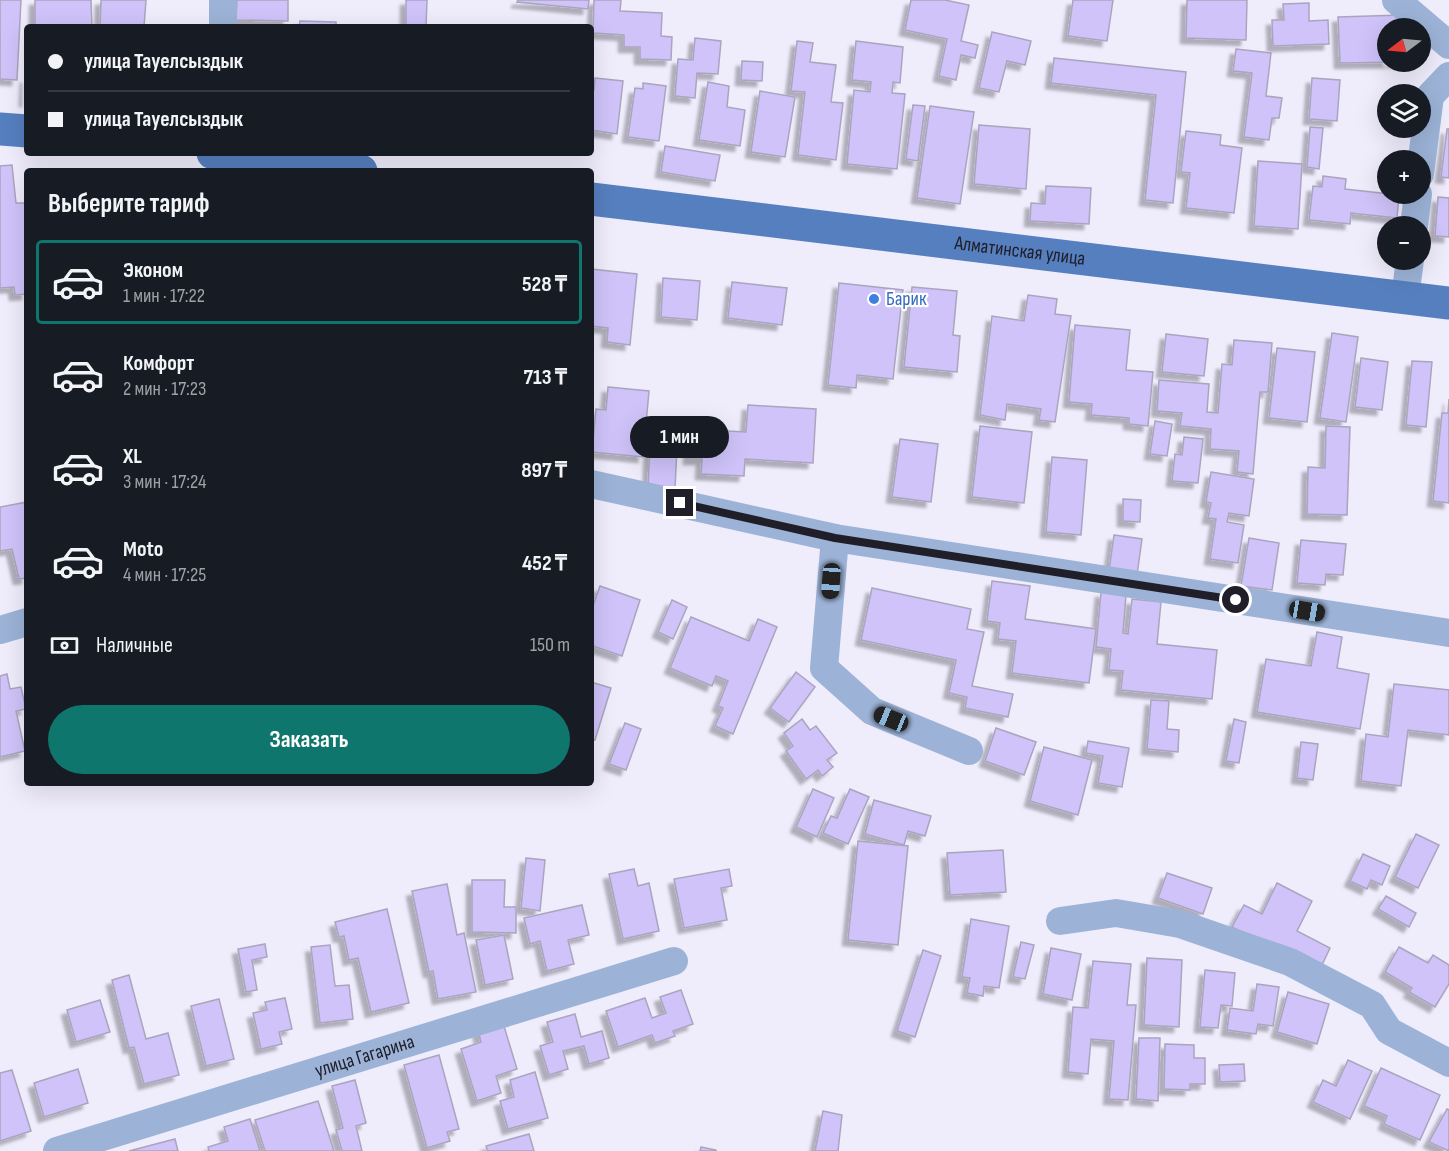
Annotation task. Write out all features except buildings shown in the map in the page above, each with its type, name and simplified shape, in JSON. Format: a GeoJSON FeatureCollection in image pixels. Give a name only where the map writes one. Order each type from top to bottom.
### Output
{"type":"FeatureCollection","features":[{"type":"Feature","properties":{"kind":"main road"},"geometry":{"type":"LineString","coordinates":[[0,129],[24,131]]}},
{"type":"Feature","properties":{"kind":"main road"},"geometry":{"type":"LineString","coordinates":[[242,156],[337,168]]}},
{"type":"Feature","properties":{"kind":"main road","name":"Алматинская улица"},"geometry":{"type":"LineString","coordinates":[[594,199],[1449,303]]}},
{"type":"Feature","properties":{"kind":"street"},"geometry":{"type":"LineString","coordinates":[[223,0],[223,24]]}},
{"type":"Feature","properties":{"kind":"street"},"geometry":{"type":"LineString","coordinates":[[1396,0],[1449,45]]}},
{"type":"Feature","properties":{"kind":"street"},"geometry":{"type":"LineString","coordinates":[[1423,150],[1430,96],[1449,76]]}},
{"type":"Feature","properties":{"kind":"street"},"geometry":{"type":"LineString","coordinates":[[1405,297],[1409,270]]}},
{"type":"Feature","properties":{"kind":"street"},"geometry":{"type":"LineString","coordinates":[[594,485],[835,538],[1449,633]]}},
{"type":"Feature","properties":{"kind":"street"},"geometry":{"type":"LineString","coordinates":[[835,538],[824,668],[872,711],[969,750]]}},
{"type":"Feature","properties":{"kind":"street"},"geometry":{"type":"LineString","coordinates":[[0,630],[24,623]]}},
{"type":"Feature","properties":{"kind":"street"},"geometry":{"type":"LineString","coordinates":[[1060,921],[1116,913],[1137,916],[1180,924],[1290,962],[1372,1005],[1389,1031],[1449,1063]]}},
{"type":"Feature","properties":{"kind":"street","name":"улица Гагарина"},"geometry":{"type":"LineString","coordinates":[[57,1151],[674,961]]}},
{"type":"Feature","properties":{"kind":"place","name":"Барик"},"geometry":{"type":"Point","coordinates":[874,299]}},
{"type":"Feature","properties":{"kind":"route"},"geometry":{"type":"LineString","coordinates":[[680,503],[835,538],[1236,600]]}}]}
